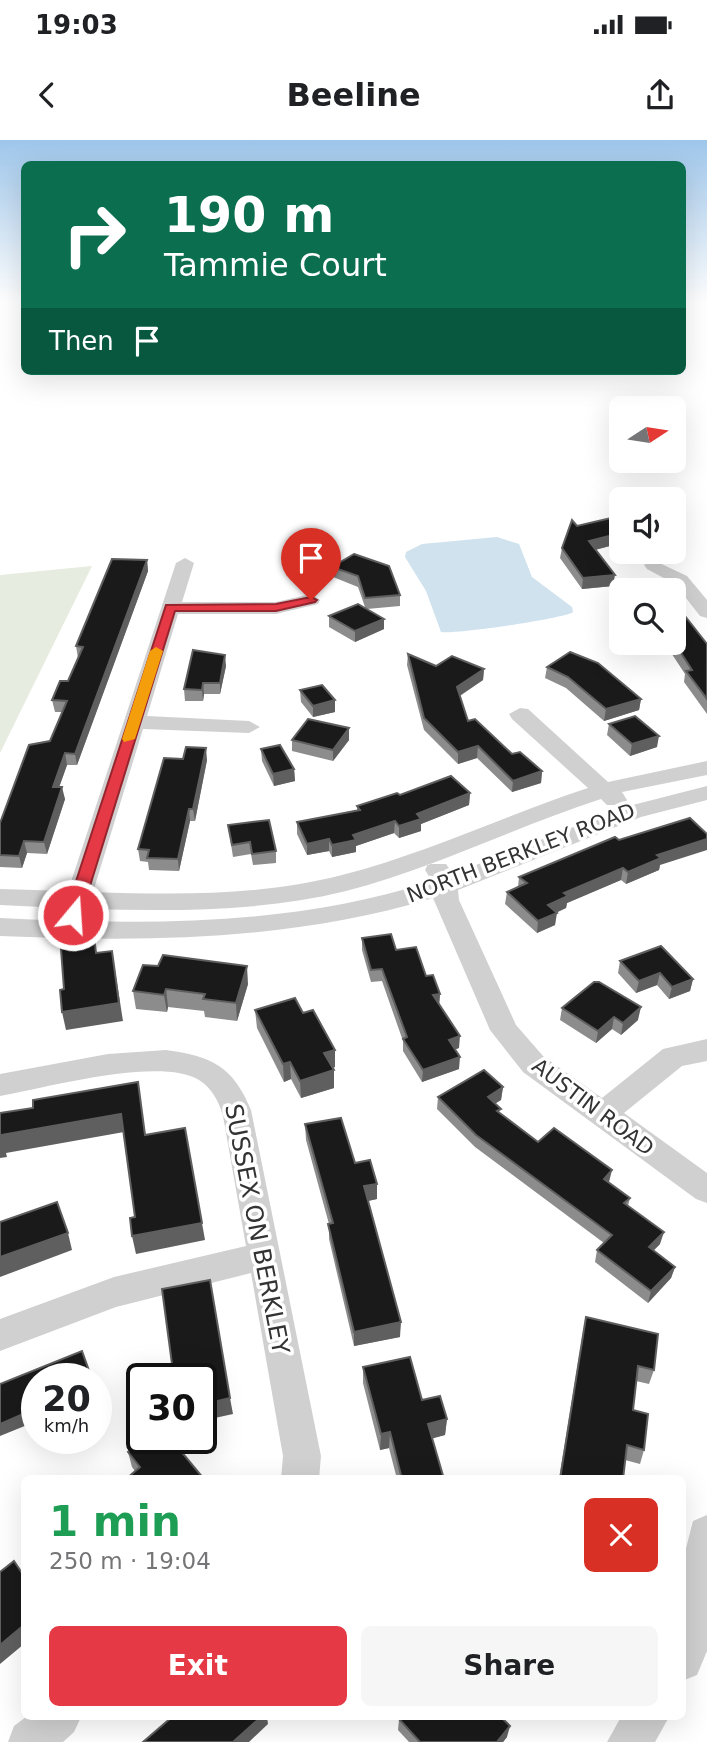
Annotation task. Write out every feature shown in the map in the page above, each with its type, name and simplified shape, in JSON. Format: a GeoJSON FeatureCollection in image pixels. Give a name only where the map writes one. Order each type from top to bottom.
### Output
{"type":"FeatureCollection","features":[{"type":"Feature","properties":{"kind":"street"},"geometry":{"type":"LineString","coordinates":[[68,930],[185,563]]}},
{"type":"Feature","properties":{"kind":"street"},"geometry":{"type":"LineString","coordinates":[[653,565],[681,580],[707,612]]}},
{"type":"Feature","properties":{"kind":"street"},"geometry":{"type":"LineString","coordinates":[[170,608],[276,608],[311,600]]}},
{"type":"Feature","properties":{"kind":"street"},"geometry":{"type":"LineString","coordinates":[[520,714],[627,811]]}},
{"type":"Feature","properties":{"kind":"street"},"geometry":{"type":"LineString","coordinates":[[134,722],[249,727]]}},
{"type":"Feature","properties":{"kind":"street","name":"NORTH BERKLEY ROAD"},"geometry":{"type":"LineString","coordinates":[[0,897],[196,902],[342,884],[428,857],[604,790],[676,772],[707,768]]}},
{"type":"Feature","properties":{"kind":"street","name":"NORTH BERKLEY ROAD"},"geometry":{"type":"LineString","coordinates":[[0,926],[145,933],[253,927],[338,914],[422,893],[627,811],[707,793]]}},
{"type":"Feature","properties":{"kind":"street","name":"AUSTIN ROAD"},"geometry":{"type":"LineString","coordinates":[[428,857],[445,884],[446,900],[504,1030],[533,1064],[707,1190]]}},
{"type":"Feature","properties":{"kind":"street"},"geometry":{"type":"LineString","coordinates":[[601,1115],[673,1057],[707,1050]]}},
{"type":"Feature","properties":{"kind":"street","name":"SUSSEX ON BERKLEY"},"geometry":{"type":"LineString","coordinates":[[0,1085],[164,1059],[208,1071],[232,1095],[239,1116],[302,1456],[300,1475]]}},
{"type":"Feature","properties":{"kind":"street"},"geometry":{"type":"LineString","coordinates":[[0,1335],[114,1292],[263,1256]]}},
{"type":"Feature","properties":{"kind":"street"},"geometry":{"type":"LineString","coordinates":[[686,1651],[690,1642],[707,1535]]}},
{"type":"Feature","properties":{"kind":"street"},"geometry":{"type":"LineString","coordinates":[[30,1742],[56,1720]]}},
{"type":"Feature","properties":{"kind":"street"},"geometry":{"type":"LineString","coordinates":[[629,1742],[646,1720]]}},
{"type":"Feature","properties":{"kind":"shaded area"},"geometry":{"type":"Polygon","coordinates":[[[92,566],[0,753],[0,575],[92,566]]]}},
{"type":"Feature","properties":{"kind":"water"},"geometry":{"type":"Polygon","coordinates":[[[497,537],[519,544],[532,577],[572,607],[573,612],[506,626],[441,632],[426,591],[405,557],[406,552],[422,544],[497,537]]]}},
{"type":"Feature","properties":{"kind":"building"},"geometry":{"type":"Polygon","coordinates":[[[609,518],[609,536],[589,541],[615,575],[583,578],[562,548],[572,520],[577,526],[609,518]]]}},
{"type":"Feature","properties":{"kind":"building"},"geometry":{"type":"Polygon","coordinates":[[[354,554],[389,566],[400,595],[365,598],[358,576],[332,567],[354,554]]]}},
{"type":"Feature","properties":{"kind":"building"},"geometry":{"type":"Polygon","coordinates":[[[112,559],[147,560],[75,754],[65,753],[53,787],[62,787],[44,842],[24,841],[19,856],[0,855],[0,823],[29,745],[50,741],[67,701],[52,700],[60,681],[68,681],[83,647],[76,646],[112,559]]]}},
{"type":"Feature","properties":{"kind":"building"},"geometry":{"type":"Polygon","coordinates":[[[358,604],[384,619],[355,631],[329,616],[358,604]]]}},
{"type":"Feature","properties":{"kind":"building"},"geometry":{"type":"Polygon","coordinates":[[[686,617],[707,644],[707,699],[686,671],[692,670],[682,655],[686,655],[686,617]]]}},
{"type":"Feature","properties":{"kind":"building"},"geometry":{"type":"Polygon","coordinates":[[[193,650],[225,655],[220,683],[203,683],[202,690],[184,689],[193,650]]]}},
{"type":"Feature","properties":{"kind":"building"},"geometry":{"type":"Polygon","coordinates":[[[570,652],[598,663],[641,699],[606,709],[568,677],[547,667],[570,652]]]}},
{"type":"Feature","properties":{"kind":"building"},"geometry":{"type":"Polygon","coordinates":[[[408,654],[436,666],[452,656],[484,669],[457,687],[468,721],[475,719],[512,754],[520,752],[542,771],[513,781],[478,746],[458,752],[424,718],[408,654]]]}},
{"type":"Feature","properties":{"kind":"building"},"geometry":{"type":"Polygon","coordinates":[[[322,685],[335,700],[313,706],[300,690],[322,685]]]}},
{"type":"Feature","properties":{"kind":"building"},"geometry":{"type":"Polygon","coordinates":[[[635,716],[659,736],[632,744],[609,724],[635,716]]]}},
{"type":"Feature","properties":{"kind":"building"},"geometry":{"type":"Polygon","coordinates":[[[308,719],[349,728],[333,750],[292,740],[308,719]]]}},
{"type":"Feature","properties":{"kind":"building"},"geometry":{"type":"Polygon","coordinates":[[[280,745],[294,769],[273,774],[261,749],[280,745]]]}},
{"type":"Feature","properties":{"kind":"building"},"geometry":{"type":"Polygon","coordinates":[[[186,747],[206,748],[193,809],[189,809],[178,859],[147,858],[149,850],[138,849],[164,758],[183,759],[186,747]]]}},
{"type":"Feature","properties":{"kind":"building"},"geometry":{"type":"Polygon","coordinates":[[[451,776],[470,793],[417,814],[421,819],[399,826],[395,821],[353,835],[356,840],[332,845],[329,839],[307,844],[297,822],[360,810],[357,806],[397,793],[400,795],[451,776]]]}},
{"type":"Feature","properties":{"kind":"building"},"geometry":{"type":"Polygon","coordinates":[[[690,818],[707,834],[707,839],[657,855],[661,858],[628,872],[623,868],[564,893],[568,896],[548,905],[557,913],[538,921],[507,892],[527,883],[519,877],[615,837],[619,840],[690,818]]]}},
{"type":"Feature","properties":{"kind":"building"},"geometry":{"type":"Polygon","coordinates":[[[269,820],[276,851],[252,854],[250,842],[232,845],[228,825],[269,820]]]}},
{"type":"Feature","properties":{"kind":"building"},"geometry":{"type":"Polygon","coordinates":[[[391,934],[396,950],[416,947],[426,976],[433,975],[440,994],[433,995],[460,1036],[449,1040],[460,1057],[423,1070],[403,1039],[407,1037],[382,969],[371,970],[362,938],[391,934]]]}},
{"type":"Feature","properties":{"kind":"building"},"geometry":{"type":"Polygon","coordinates":[[[95,944],[96,953],[112,951],[119,1003],[62,1012],[60,990],[64,989],[61,949],[95,944]]]}},
{"type":"Feature","properties":{"kind":"building"},"geometry":{"type":"Polygon","coordinates":[[[661,946],[693,979],[672,987],[660,973],[639,981],[620,961],[661,946]]]}},
{"type":"Feature","properties":{"kind":"building"},"geometry":{"type":"Polygon","coordinates":[[[163,955],[247,966],[236,1003],[203,999],[205,994],[166,989],[164,995],[133,991],[143,965],[158,966],[163,955]]]}},
{"type":"Feature","properties":{"kind":"building"},"geometry":{"type":"Polygon","coordinates":[[[594,982],[599,982],[641,1007],[623,1023],[614,1017],[598,1031],[562,1008],[594,982]]]}},
{"type":"Feature","properties":{"kind":"building"},"geometry":{"type":"Polygon","coordinates":[[[295,998],[303,1013],[313,1010],[335,1050],[324,1053],[334,1070],[300,1081],[290,1062],[283,1064],[255,1010],[295,998]]]}},
{"type":"Feature","properties":{"kind":"building"},"geometry":{"type":"Polygon","coordinates":[[[484,1070],[503,1087],[488,1097],[501,1109],[497,1111],[538,1142],[554,1128],[612,1170],[604,1179],[630,1198],[624,1203],[664,1232],[649,1247],[675,1267],[651,1291],[597,1250],[612,1235],[476,1135],[438,1097],[484,1070]]]}},
{"type":"Feature","properties":{"kind":"building"},"geometry":{"type":"Polygon","coordinates":[[[138,1082],[145,1135],[185,1128],[202,1223],[132,1236],[130,1218],[135,1217],[121,1114],[1,1135],[0,1140],[0,1113],[33,1108],[33,1100],[138,1082]]]}},
{"type":"Feature","properties":{"kind":"building"},"geometry":{"type":"Polygon","coordinates":[[[341,1118],[355,1163],[370,1160],[377,1184],[364,1186],[401,1322],[354,1332],[328,1224],[333,1223],[305,1124],[341,1118]]]}},
{"type":"Feature","properties":{"kind":"building"},"geometry":{"type":"Polygon","coordinates":[[[57,1202],[68,1233],[0,1257],[0,1222],[57,1202]]]}},
{"type":"Feature","properties":{"kind":"building"},"geometry":{"type":"Polygon","coordinates":[[[210,1280],[230,1398],[217,1401],[217,1363],[172,1363],[162,1289],[210,1280]]]}},
{"type":"Feature","properties":{"kind":"building"},"geometry":{"type":"Polygon","coordinates":[[[586,1317],[658,1334],[654,1370],[638,1366],[633,1410],[648,1414],[644,1450],[627,1445],[623,1475],[561,1475],[586,1317]]]}},
{"type":"Feature","properties":{"kind":"building"},"geometry":{"type":"Polygon","coordinates":[[[82,1351],[86,1363],[52,1363],[82,1351]]]}},
{"type":"Feature","properties":{"kind":"building"},"geometry":{"type":"Polygon","coordinates":[[[410,1357],[422,1400],[440,1396],[447,1419],[428,1424],[443,1475],[401,1475],[390,1432],[381,1434],[363,1367],[410,1357]]]}},
{"type":"Feature","properties":{"kind":"building"},"geometry":{"type":"Polygon","coordinates":[[[21,1376],[21,1415],[0,1424],[0,1384],[21,1376]]]}},
{"type":"Feature","properties":{"kind":"building"},"geometry":{"type":"Polygon","coordinates":[[[130,1454],[183,1454],[201,1475],[131,1475],[140,1467],[130,1454]]]}},
{"type":"Feature","properties":{"kind":"building"},"geometry":{"type":"Polygon","coordinates":[[[14,1561],[21,1572],[21,1628],[0,1645],[0,1572],[14,1561]]]}},
{"type":"Feature","properties":{"kind":"building"},"geometry":{"type":"Polygon","coordinates":[[[169,1720],[258,1720],[233,1742],[143,1742],[169,1720]]]}},
{"type":"Feature","properties":{"kind":"building"},"geometry":{"type":"Polygon","coordinates":[[[400,1720],[504,1720],[510,1726],[497,1742],[420,1742],[400,1720]]]}},
{"type":"Feature","properties":{"kind":"slow traffic"},"geometry":{"type":"LineString","coordinates":[[128,739],[156,651]]}},
{"type":"Feature","properties":{"kind":"route"},"geometry":{"type":"LineString","coordinates":[[73,915],[170,608],[276,608],[311,600]]}}]}
